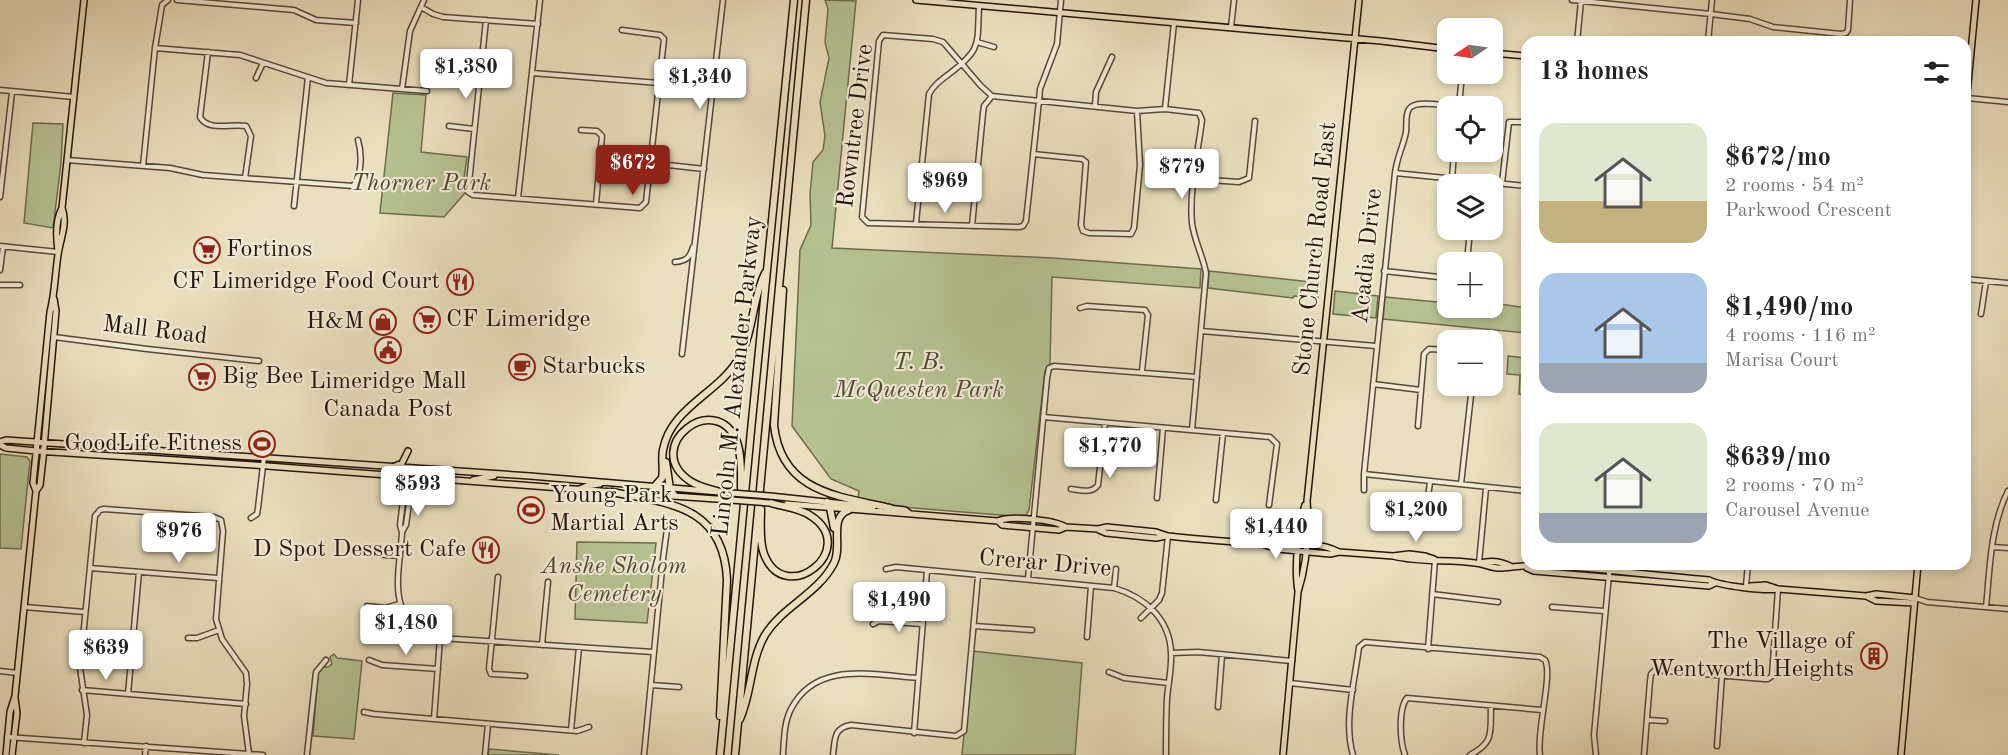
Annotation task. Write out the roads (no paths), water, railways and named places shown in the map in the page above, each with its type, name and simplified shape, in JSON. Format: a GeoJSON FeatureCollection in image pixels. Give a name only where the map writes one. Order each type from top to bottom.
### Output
{"type":"FeatureCollection","features":[{"type":"Feature","properties":{"kind":"highway","name":"Lincoln M. Alexander Parkway"},"geometry":{"type":"LineString","coordinates":[[720,755],[742,510],[794,0]]}},
{"type":"Feature","properties":{"kind":"highway","name":"Lincoln M. Alexander Parkway"},"geometry":{"type":"LineString","coordinates":[[735,755],[806,0]]}},
{"type":"Feature","properties":{"kind":"highway"},"geometry":{"type":"LineString","coordinates":[[784,236],[786,249],[774,416],[775,434],[780,451],[792,471],[816,490],[890,508]]}},
{"type":"Feature","properties":{"kind":"highway"},"geometry":{"type":"LineString","coordinates":[[654,487],[662,478],[663,450],[676,421],[723,379],[741,356],[754,316],[760,283],[767,270]]}},
{"type":"Feature","properties":{"kind":"highway"},"geometry":{"type":"LineString","coordinates":[[720,492],[691,482],[682,474],[675,459],[674,446],[678,438],[686,427],[698,421],[717,422],[734,437],[739,450],[742,510]]}},
{"type":"Feature","properties":{"kind":"highway"},"geometry":{"type":"LineString","coordinates":[[667,437],[666,465],[672,492]]}},
{"type":"Feature","properties":{"kind":"highway"},"geometry":{"type":"LineString","coordinates":[[760,479],[761,543],[767,562],[776,571],[786,575],[798,576],[809,573],[821,562],[825,553],[827,541],[823,530],[815,519],[806,513],[770,501]]}},
{"type":"Feature","properties":{"kind":"highway"},"geometry":{"type":"LineString","coordinates":[[612,492],[667,503],[689,511],[704,523],[720,546],[726,563],[727,580],[718,742],[720,755]]}},
{"type":"Feature","properties":{"kind":"highway"},"geometry":{"type":"LineString","coordinates":[[829,505],[835,541],[829,572]]}},
{"type":"Feature","properties":{"kind":"highway"},"geometry":{"type":"LineString","coordinates":[[737,724],[743,712],[755,658],[765,636],[776,621],[815,588],[829,572],[837,554],[838,519],[841,513],[849,510]]}},
{"type":"Feature","properties":{"kind":"main road"},"geometry":{"type":"LineString","coordinates":[[12,755],[10,712],[15,696],[36,491],[33,483],[37,442],[56,311],[54,299],[58,221],[62,208],[68,160],[84,0]]}},
{"type":"Feature","properties":{"kind":"main road"},"geometry":{"type":"LineString","coordinates":[[916,0],[1231,27],[1437,48]]}},
{"type":"Feature","properties":{"kind":"main road","name":"Stone Church Road East"},"geometry":{"type":"LineString","coordinates":[[1283,755],[1298,592],[1302,580],[1302,516],[1307,501],[1359,0]]}},
{"type":"Feature","properties":{"kind":"main road"},"geometry":{"type":"LineString","coordinates":[[1971,49],[1976,0]]}},
{"type":"Feature","properties":{"kind":"main road"},"geometry":{"type":"LineString","coordinates":[[1503,54],[1521,55]]}},
{"type":"Feature","properties":{"kind":"main road"},"geometry":{"type":"LineString","coordinates":[[36,491],[40,485],[45,443],[51,337]]}},
{"type":"Feature","properties":{"kind":"main road"},"geometry":{"type":"LineString","coordinates":[[770,501],[720,492],[672,492],[612,492],[554,489],[263,466],[44,452],[6,448],[0,444],[6,440],[501,474],[654,487],[672,492],[731,500],[890,508],[905,510],[909,513]]}},
{"type":"Feature","properties":{"kind":"main road"},"geometry":{"type":"LineString","coordinates":[[392,467],[402,463],[408,451]]}},
{"type":"Feature","properties":{"kind":"main road"},"geometry":{"type":"LineString","coordinates":[[466,482],[501,474]]}},
{"type":"Feature","properties":{"kind":"main road"},"geometry":{"type":"LineString","coordinates":[[540,477],[550,483],[554,489]]}},
{"type":"Feature","properties":{"kind":"main road"},"geometry":{"type":"LineString","coordinates":[[577,490],[587,486],[610,483]]}},
{"type":"Feature","properties":{"kind":"main road"},"geometry":{"type":"LineString","coordinates":[[829,505],[849,510],[998,521],[1003,518],[1032,520],[1066,527],[1098,529],[1107,527],[1156,532],[1168,536],[1258,543],[1278,542],[1329,554],[1339,552],[1425,556],[1479,563],[1503,562],[1510,566],[1521,567]]}},
{"type":"Feature","properties":{"kind":"main road"},"geometry":{"type":"LineString","coordinates":[[998,521],[1002,525],[1032,528],[1059,530],[1066,527]]}},
{"type":"Feature","properties":{"kind":"main road"},"geometry":{"type":"LineString","coordinates":[[1532,570],[1608,574],[1709,586],[1715,583],[1766,585],[1866,597],[1876,594],[1915,601]]}},
{"type":"Feature","properties":{"kind":"main road"},"geometry":{"type":"LineString","coordinates":[[1901,755],[1918,570]]}},
{"type":"Feature","properties":{"kind":"main road"},"geometry":{"type":"LineString","coordinates":[[6,755],[11,738]]}},
{"type":"Feature","properties":{"kind":"street"},"geometry":{"type":"LineString","coordinates":[[143,166],[155,48],[162,5],[168,0]]}},
{"type":"Feature","properties":{"kind":"street"},"geometry":{"type":"LineString","coordinates":[[177,0],[228,2],[294,10],[316,20],[356,23]]}},
{"type":"Feature","properties":{"kind":"street"},"geometry":{"type":"LineString","coordinates":[[349,85],[358,0]]}},
{"type":"Feature","properties":{"kind":"street"},"geometry":{"type":"LineString","coordinates":[[402,89],[410,31],[424,0]]}},
{"type":"Feature","properties":{"kind":"street"},"geometry":{"type":"LineString","coordinates":[[518,198],[540,0]]}},
{"type":"Feature","properties":{"kind":"street"},"geometry":{"type":"LineString","coordinates":[[682,354],[723,0]]}},
{"type":"Feature","properties":{"kind":"street","name":"Rowntree Drive"},"geometry":{"type":"LineString","coordinates":[[992,96],[943,42],[885,35],[879,39],[861,215],[864,221],[868,223],[1019,227],[1024,224],[1041,85],[1057,44],[1061,0]]}},
{"type":"Feature","properties":{"kind":"street"},"geometry":{"type":"LineString","coordinates":[[1231,27],[1234,0]]}},
{"type":"Feature","properties":{"kind":"street"},"geometry":{"type":"LineString","coordinates":[[1572,0],[1711,14],[1750,19],[1773,27],[1841,34],[1848,30],[1850,0]]}},
{"type":"Feature","properties":{"kind":"street"},"geometry":{"type":"LineString","coordinates":[[1639,7],[1640,0]]}},
{"type":"Feature","properties":{"kind":"street"},"geometry":{"type":"LineString","coordinates":[[1709,36],[1712,0]]}},
{"type":"Feature","properties":{"kind":"street"},"geometry":{"type":"LineString","coordinates":[[1578,36],[1581,1]]}},
{"type":"Feature","properties":{"kind":"street"},"geometry":{"type":"LineString","coordinates":[[916,223],[929,94],[934,86],[972,55],[977,42],[979,6]]}},
{"type":"Feature","properties":{"kind":"street"},"geometry":{"type":"LineString","coordinates":[[421,8],[443,16],[538,24]]}},
{"type":"Feature","properties":{"kind":"street"},"geometry":{"type":"LineString","coordinates":[[486,20],[468,192],[473,195],[642,207],[646,202],[663,37],[660,34],[622,30]]}},
{"type":"Feature","properties":{"kind":"street"},"geometry":{"type":"LineString","coordinates":[[1165,109],[1174,23]]}},
{"type":"Feature","properties":{"kind":"street"},"geometry":{"type":"LineString","coordinates":[[977,42],[994,47]]}},
{"type":"Feature","properties":{"kind":"street"},"geometry":{"type":"LineString","coordinates":[[155,48],[240,55],[326,83],[427,91]]}},
{"type":"Feature","properties":{"kind":"street"},"geometry":{"type":"LineString","coordinates":[[208,52],[200,117],[210,125],[246,126],[251,136],[245,178]]}},
{"type":"Feature","properties":{"kind":"street"},"geometry":{"type":"LineString","coordinates":[[1095,106],[1096,92],[1112,57]]}},
{"type":"Feature","properties":{"kind":"street"},"geometry":{"type":"LineString","coordinates":[[256,78],[263,63]]}},
{"type":"Feature","properties":{"kind":"street"},"geometry":{"type":"LineString","coordinates":[[456,71],[480,73]]}},
{"type":"Feature","properties":{"kind":"street"},"geometry":{"type":"LineString","coordinates":[[532,73],[659,83]]}},
{"type":"Feature","properties":{"kind":"street"},"geometry":{"type":"LineString","coordinates":[[294,206],[308,77]]}},
{"type":"Feature","properties":{"kind":"street"},"geometry":{"type":"LineString","coordinates":[[0,90],[74,98]]}},
{"type":"Feature","properties":{"kind":"street"},"geometry":{"type":"LineString","coordinates":[[0,197],[12,92]]}},
{"type":"Feature","properties":{"kind":"street"},"geometry":{"type":"LineString","coordinates":[[972,226],[982,115],[984,106],[992,96],[1137,111],[1165,109],[1199,113],[1202,120],[1192,211],[1193,226],[1206,273],[1192,430]]}},
{"type":"Feature","properties":{"kind":"street"},"geometry":{"type":"LineString","coordinates":[[1971,98],[2008,102]]}},
{"type":"Feature","properties":{"kind":"street"},"geometry":{"type":"LineString","coordinates":[[1395,173],[1398,154],[1406,132],[1408,110],[1419,103],[1437,104]]}},
{"type":"Feature","properties":{"kind":"street"},"geometry":{"type":"LineString","coordinates":[[1033,154],[1082,159],[1086,162],[1081,225],[1083,231],[1131,234],[1134,228],[1140,165],[1137,111]]}},
{"type":"Feature","properties":{"kind":"street"},"geometry":{"type":"LineString","coordinates":[[1195,179],[1239,182],[1249,178],[1255,122]]}},
{"type":"Feature","properties":{"kind":"street"},"geometry":{"type":"LineString","coordinates":[[1503,174],[1509,122],[1521,122]]}},
{"type":"Feature","properties":{"kind":"street"},"geometry":{"type":"LineString","coordinates":[[449,126],[474,129]]}},
{"type":"Feature","properties":{"kind":"street"},"geometry":{"type":"LineString","coordinates":[[581,130],[597,131],[602,136],[596,204]]}},
{"type":"Feature","properties":{"kind":"street"},"geometry":{"type":"LineString","coordinates":[[68,160],[143,166],[203,175],[348,186],[355,184],[360,157],[358,140]]}},
{"type":"Feature","properties":{"kind":"street"},"geometry":{"type":"LineString","coordinates":[[650,164],[704,169]]}},
{"type":"Feature","properties":{"kind":"street","name":"Acadia Drive"},"geometry":{"type":"LineString","coordinates":[[1364,490],[1376,346],[1395,173],[1437,177]]}},
{"type":"Feature","properties":{"kind":"street","name":"Acadia Drive"},"geometry":{"type":"LineString","coordinates":[[1503,183],[1521,185]]}},
{"type":"Feature","properties":{"kind":"street"},"geometry":{"type":"LineString","coordinates":[[675,262],[688,258],[696,237]]}},
{"type":"Feature","properties":{"kind":"street"},"geometry":{"type":"LineString","coordinates":[[0,270],[2,247],[58,252]]}},
{"type":"Feature","properties":{"kind":"street"},"geometry":{"type":"LineString","coordinates":[[1384,271],[1437,277]]}},
{"type":"Feature","properties":{"kind":"street"},"geometry":{"type":"LineString","coordinates":[[1971,280],[2008,283]]}},
{"type":"Feature","properties":{"kind":"street"},"geometry":{"type":"LineString","coordinates":[[1981,314],[1986,281]]}},
{"type":"Feature","properties":{"kind":"street"},"geometry":{"type":"LineString","coordinates":[[0,285],[20,285]]}},
{"type":"Feature","properties":{"kind":"street"},"geometry":{"type":"LineString","coordinates":[[1080,308],[1087,306],[1145,310],[1148,315],[1142,371]]}},
{"type":"Feature","properties":{"kind":"street"},"geometry":{"type":"LineString","coordinates":[[1201,331],[1376,346]]}},
{"type":"Feature","properties":{"kind":"street","name":"Mall Road"},"geometry":{"type":"LineString","coordinates":[[51,337],[259,360]]}},
{"type":"Feature","properties":{"kind":"street"},"geometry":{"type":"LineString","coordinates":[[1418,426],[1424,354],[1429,349],[1437,349]]}},
{"type":"Feature","properties":{"kind":"street"},"geometry":{"type":"LineString","coordinates":[[1028,579],[1043,417],[1048,371],[1051,367],[1142,371],[1197,377]]}},
{"type":"Feature","properties":{"kind":"street"},"geometry":{"type":"LineString","coordinates":[[1373,384],[1421,390]]}},
{"type":"Feature","properties":{"kind":"street"},"geometry":{"type":"LineString","coordinates":[[1461,484],[1471,396]]}},
{"type":"Feature","properties":{"kind":"street"},"geometry":{"type":"LineString","coordinates":[[1043,417],[1270,437],[1277,444],[1269,505]]}},
{"type":"Feature","properties":{"kind":"street"},"geometry":{"type":"LineString","coordinates":[[1071,489],[1089,491],[1096,489],[1105,423]]}},
{"type":"Feature","properties":{"kind":"street"},"geometry":{"type":"LineString","coordinates":[[1157,498],[1163,428]]}},
{"type":"Feature","properties":{"kind":"street"},"geometry":{"type":"LineString","coordinates":[[1216,501],[1223,433]]}},
{"type":"Feature","properties":{"kind":"street"},"geometry":{"type":"LineString","coordinates":[[251,518],[257,514],[264,457]]}},
{"type":"Feature","properties":{"kind":"street"},"geometry":{"type":"LineString","coordinates":[[406,468],[400,525],[402,533],[399,604],[417,628],[440,638],[653,652]]}},
{"type":"Feature","properties":{"kind":"street"},"geometry":{"type":"LineString","coordinates":[[402,533],[406,525],[414,469]]}},
{"type":"Feature","properties":{"kind":"street"},"geometry":{"type":"LineString","coordinates":[[1364,474],[1521,491]]}},
{"type":"Feature","properties":{"kind":"street"},"geometry":{"type":"LineString","coordinates":[[1425,520],[1430,482]]}},
{"type":"Feature","properties":{"kind":"street"},"geometry":{"type":"LineString","coordinates":[[1479,563],[1486,488]]}},
{"type":"Feature","properties":{"kind":"street"},"geometry":{"type":"LineString","coordinates":[[1986,607],[1992,547],[1997,521],[2008,491]]}},
{"type":"Feature","properties":{"kind":"street"},"geometry":{"type":"LineString","coordinates":[[84,742],[87,715],[80,668],[95,516],[100,510],[214,517],[223,523],[215,610],[219,630],[226,646],[245,670],[247,680],[244,723],[249,754]]}},
{"type":"Feature","properties":{"kind":"street"},"geometry":{"type":"LineString","coordinates":[[644,755],[665,541],[671,522]]}},
{"type":"Feature","properties":{"kind":"street"},"geometry":{"type":"LineString","coordinates":[[1140,618],[1161,596],[1168,536]]}},
{"type":"Feature","properties":{"kind":"street"},"geometry":{"type":"LineString","coordinates":[[1992,547],[2008,548]]}},
{"type":"Feature","properties":{"kind":"street"},"geometry":{"type":"LineString","coordinates":[[373,554],[400,556]]}},
{"type":"Feature","properties":{"kind":"street"},"geometry":{"type":"LineString","coordinates":[[1428,649],[1435,559]]}},
{"type":"Feature","properties":{"kind":"street","name":"Crerar Drive"},"geometry":{"type":"LineString","coordinates":[[886,569],[896,567],[1114,588],[1136,596],[1151,607],[1164,625],[1171,653],[1166,755]]}},
{"type":"Feature","properties":{"kind":"street"},"geometry":{"type":"LineString","coordinates":[[90,568],[218,578]]}},
{"type":"Feature","properties":{"kind":"street"},"geometry":{"type":"LineString","coordinates":[[1114,588],[1116,569]]}},
{"type":"Feature","properties":{"kind":"street"},"geometry":{"type":"LineString","coordinates":[[1596,755],[1594,735],[1609,570]]}},
{"type":"Feature","properties":{"kind":"street"},"geometry":{"type":"LineString","coordinates":[[1746,586],[1747,570]]}},
{"type":"Feature","properties":{"kind":"street"},"geometry":{"type":"LineString","coordinates":[[914,733],[927,571]]}},
{"type":"Feature","properties":{"kind":"street"},"geometry":{"type":"LineString","coordinates":[[128,694],[139,572]]}},
{"type":"Feature","properties":{"kind":"street"},"geometry":{"type":"LineString","coordinates":[[833,755],[836,733],[842,727],[860,726],[956,736],[964,731],[978,576]]}},
{"type":"Feature","properties":{"kind":"street"},"geometry":{"type":"LineString","coordinates":[[498,577],[489,669],[491,674],[525,676]]}},
{"type":"Feature","properties":{"kind":"street"},"geometry":{"type":"LineString","coordinates":[[542,645],[548,582]]}},
{"type":"Feature","properties":{"kind":"street"},"geometry":{"type":"LineString","coordinates":[[1087,637],[1091,586]]}},
{"type":"Feature","properties":{"kind":"street"},"geometry":{"type":"LineString","coordinates":[[1644,755],[1651,674],[1655,670],[1764,679],[1772,676],[1778,588]]}},
{"type":"Feature","properties":{"kind":"street"},"geometry":{"type":"LineString","coordinates":[[1432,594],[1498,602]]}},
{"type":"Feature","properties":{"kind":"street"},"geometry":{"type":"LineString","coordinates":[[1915,601],[2008,609]]}},
{"type":"Feature","properties":{"kind":"street"},"geometry":{"type":"LineString","coordinates":[[366,606],[385,608],[399,604]]}},
{"type":"Feature","properties":{"kind":"street"},"geometry":{"type":"LineString","coordinates":[[24,607],[85,612]]}},
{"type":"Feature","properties":{"kind":"street"},"geometry":{"type":"LineString","coordinates":[[1552,607],[1604,611]]}},
{"type":"Feature","properties":{"kind":"street"},"geometry":{"type":"LineString","coordinates":[[873,624],[879,621],[922,624]]}},
{"type":"Feature","properties":{"kind":"street"},"geometry":{"type":"LineString","coordinates":[[974,626],[1032,630]]}},
{"type":"Feature","properties":{"kind":"street"},"geometry":{"type":"LineString","coordinates":[[188,638],[196,638],[219,630]]}},
{"type":"Feature","properties":{"kind":"street"},"geometry":{"type":"LineString","coordinates":[[434,719],[440,638]]}},
{"type":"Feature","properties":{"kind":"street"},"geometry":{"type":"LineString","coordinates":[[1353,755],[1349,736],[1359,646],[1362,643],[1540,657],[1545,660],[1548,669],[1542,710],[1540,755]]}},
{"type":"Feature","properties":{"kind":"street"},"geometry":{"type":"LineString","coordinates":[[571,730],[579,647]]}},
{"type":"Feature","properties":{"kind":"street"},"geometry":{"type":"LineString","coordinates":[[1171,653],[1198,652],[1292,661]]}},
{"type":"Feature","properties":{"kind":"street"},"geometry":{"type":"LineString","coordinates":[[1218,707],[1222,655]]}},
{"type":"Feature","properties":{"kind":"street"},"geometry":{"type":"LineString","coordinates":[[307,755],[316,672],[319,666],[327,660]]}},
{"type":"Feature","properties":{"kind":"street"},"geometry":{"type":"LineString","coordinates":[[369,660],[382,665],[438,669]]}},
{"type":"Feature","properties":{"kind":"street"},"geometry":{"type":"LineString","coordinates":[[0,671],[17,673]]}},
{"type":"Feature","properties":{"kind":"street"},"geometry":{"type":"LineString","coordinates":[[1109,672],[1124,678],[1168,683]]}},
{"type":"Feature","properties":{"kind":"street"},"geometry":{"type":"LineString","coordinates":[[783,755],[785,726],[790,709],[813,684],[841,673],[918,678]]}},
{"type":"Feature","properties":{"kind":"street"},"geometry":{"type":"LineString","coordinates":[[1717,746],[1722,675]]}},
{"type":"Feature","properties":{"kind":"street"},"geometry":{"type":"LineString","coordinates":[[1290,683],[1353,690]]}},
{"type":"Feature","properties":{"kind":"street"},"geometry":{"type":"LineString","coordinates":[[651,685],[679,687]]}},
{"type":"Feature","properties":{"kind":"street"},"geometry":{"type":"LineString","coordinates":[[82,690],[246,704]]}},
{"type":"Feature","properties":{"kind":"street"},"geometry":{"type":"LineString","coordinates":[[1405,755],[1401,743],[1401,726],[1403,707],[1407,698],[1542,710]]}},
{"type":"Feature","properties":{"kind":"street"},"geometry":{"type":"LineString","coordinates":[[1470,755],[1484,748],[1488,743],[1491,706]]}},
{"type":"Feature","properties":{"kind":"street"},"geometry":{"type":"LineString","coordinates":[[364,712],[577,731],[589,727]]}},
{"type":"Feature","properties":{"kind":"street"},"geometry":{"type":"LineString","coordinates":[[1647,720],[1665,721]]}},
{"type":"Feature","properties":{"kind":"street"},"geometry":{"type":"LineString","coordinates":[[485,755],[488,724]]}},
{"type":"Feature","properties":{"kind":"street"},"geometry":{"type":"LineString","coordinates":[[11,738],[262,755]]}},
{"type":"Feature","properties":{"kind":"street"},"geometry":{"type":"LineString","coordinates":[[145,755],[146,746]]}},
{"type":"Feature","properties":{"kind":"place","name":"Fortinos"},"geometry":{"type":"Point","coordinates":[207,250]}},
{"type":"Feature","properties":{"kind":"place","name":"CF Limeridge Food Court"},"geometry":{"type":"Point","coordinates":[460,282]}},
{"type":"Feature","properties":{"kind":"place","name":"CF Limeridge"},"geometry":{"type":"Point","coordinates":[427,320]}},
{"type":"Feature","properties":{"kind":"place","name":"H&M"},"geometry":{"type":"Point","coordinates":[383,322]}},
{"type":"Feature","properties":{"kind":"place","name":"Limeridge Mall Canada Post"},"geometry":{"type":"Point","coordinates":[388,350]}},
{"type":"Feature","properties":{"kind":"place","name":"Starbucks"},"geometry":{"type":"Point","coordinates":[522,367]}},
{"type":"Feature","properties":{"kind":"place","name":"Big Bee"},"geometry":{"type":"Point","coordinates":[202,377]}},
{"type":"Feature","properties":{"kind":"place","name":"GoodLife Fitness"},"geometry":{"type":"Point","coordinates":[262,444]}},
{"type":"Feature","properties":{"kind":"place","name":"Young Park Martial Arts"},"geometry":{"type":"Point","coordinates":[531,510]}},
{"type":"Feature","properties":{"kind":"place","name":"D Spot Dessert Cafe"},"geometry":{"type":"Point","coordinates":[486,550]}},
{"type":"Feature","properties":{"kind":"place","name":"The Village of Wentworth Heights"},"geometry":{"type":"Point","coordinates":[1874,656]}},
{"type":"Feature","properties":{"kind":"park label","name":"Thorner Park"},"geometry":{"type":"Point","coordinates":[421,184]}},
{"type":"Feature","properties":{"kind":"park label","name":"T. B. McQuesten Park"},"geometry":{"type":"Point","coordinates":[919,377]}},
{"type":"Feature","properties":{"kind":"park label","name":"Anshe Sholom Cemetery"},"geometry":{"type":"Point","coordinates":[614,581]}}]}
